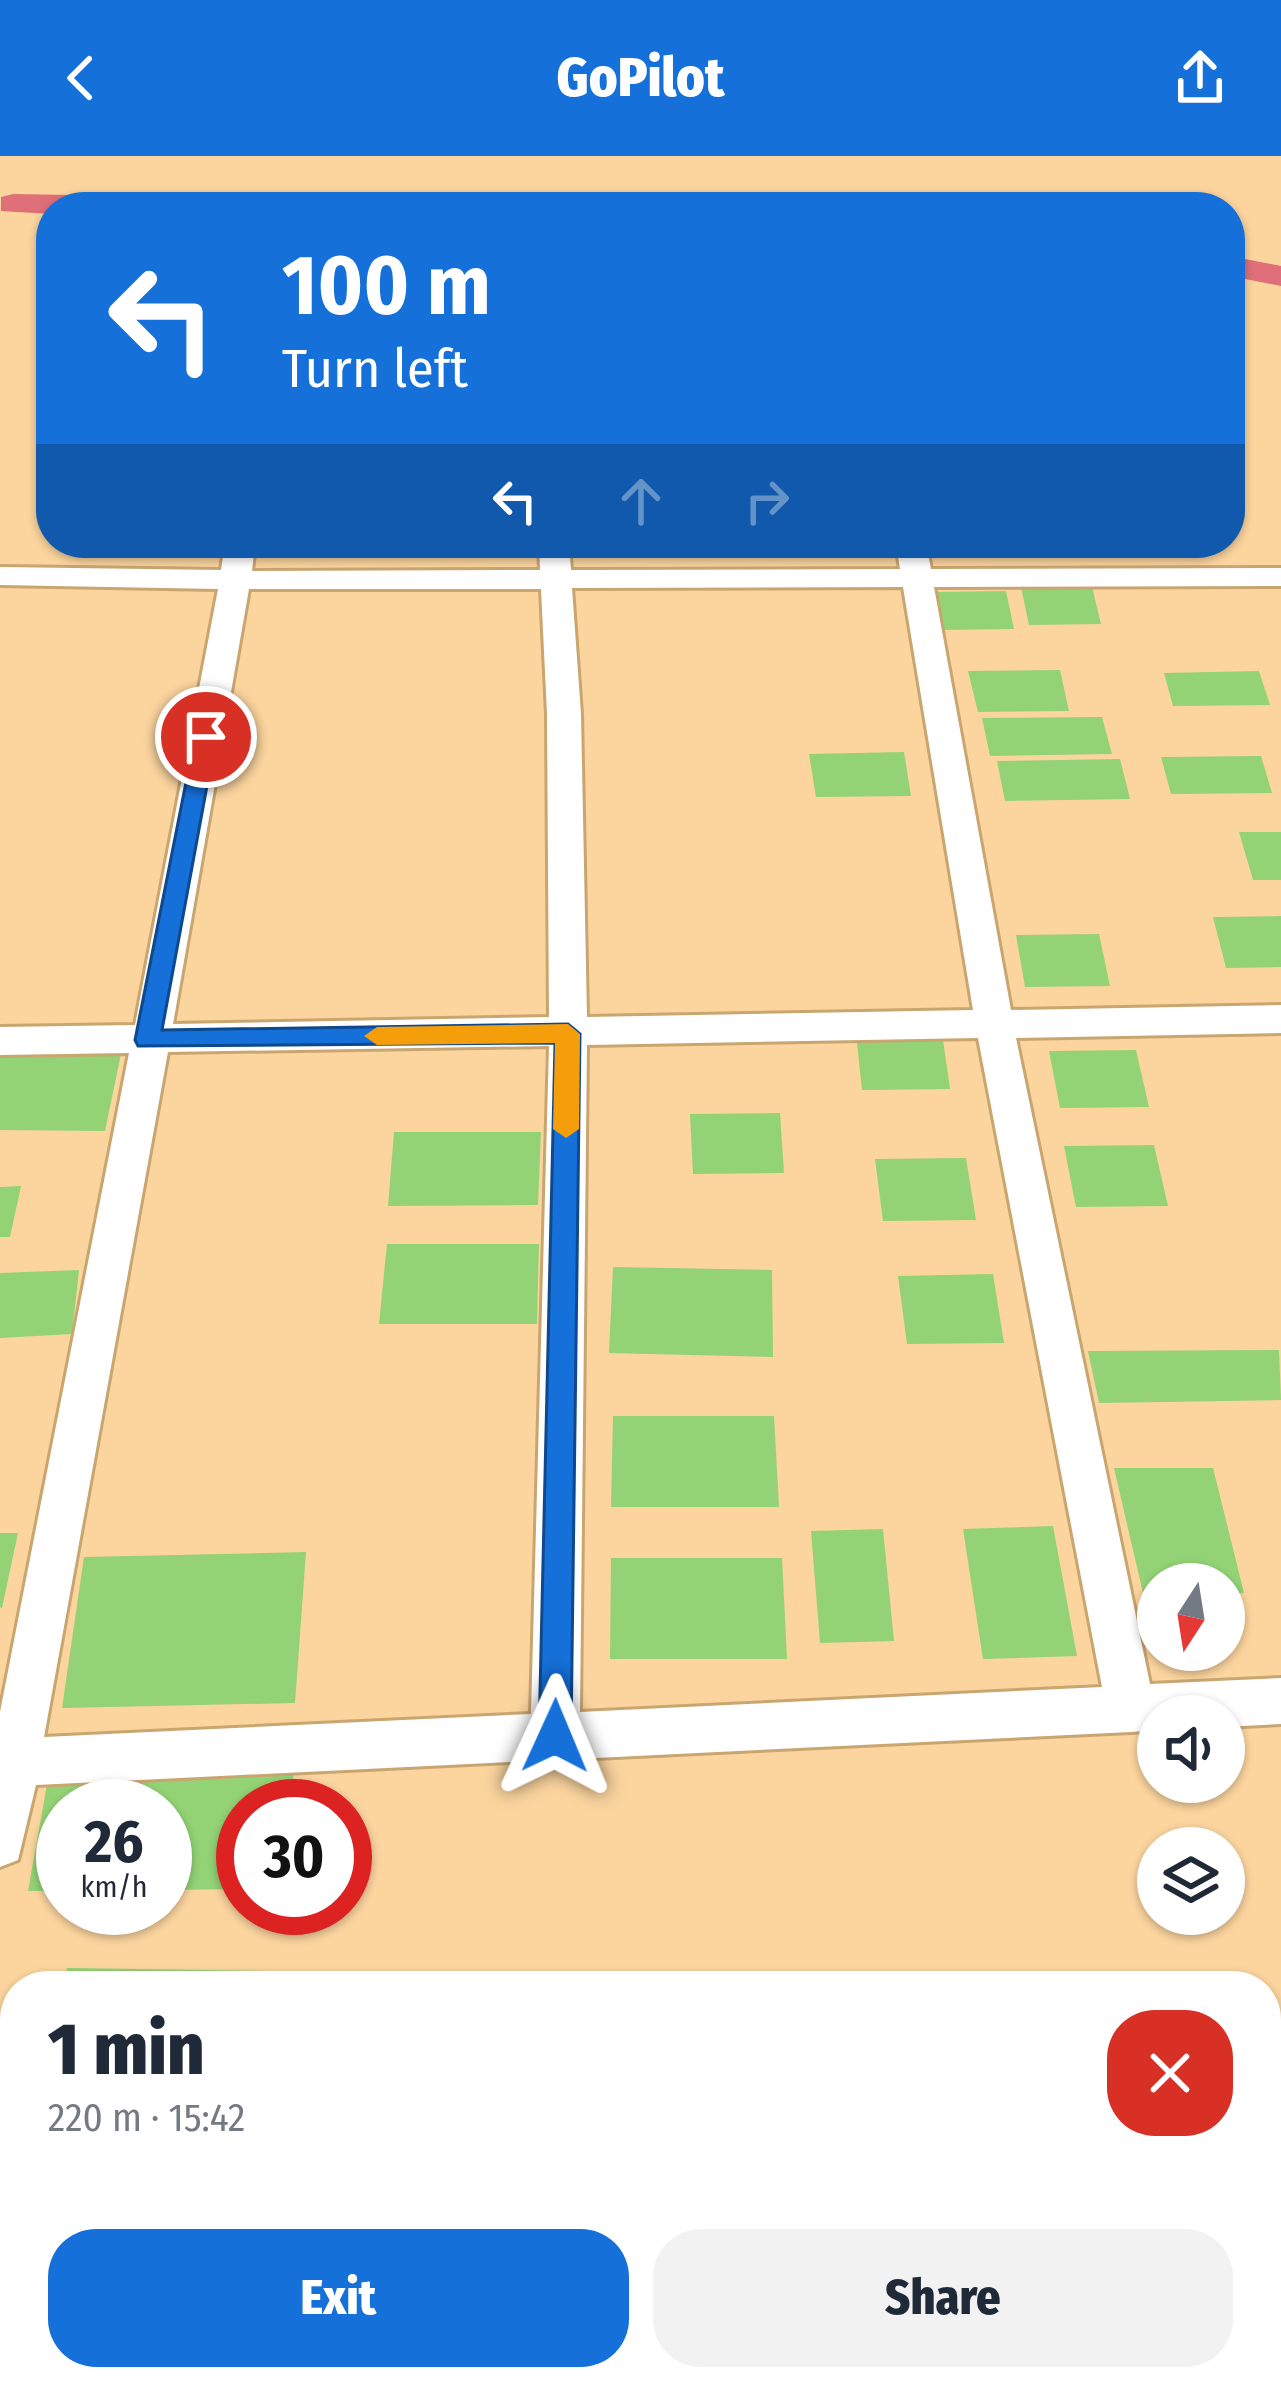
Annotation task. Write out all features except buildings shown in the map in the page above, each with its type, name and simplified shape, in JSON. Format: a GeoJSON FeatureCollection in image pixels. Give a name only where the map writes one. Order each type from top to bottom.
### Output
{"type":"FeatureCollection","features":[{"type":"Feature","properties":{"kind":"street"},"geometry":{"type":"LineString","coordinates":[[914,560],[994,1022],[1131,1709]]}},
{"type":"Feature","properties":{"kind":"street"},"geometry":{"type":"LineString","coordinates":[[0,576],[236,562],[914,560],[1281,577]]}},
{"type":"Feature","properties":{"kind":"street"},"geometry":{"type":"LineString","coordinates":[[555,561],[564,714],[568,1034],[555,1736]]}},
{"type":"Feature","properties":{"kind":"street"},"geometry":{"type":"LineString","coordinates":[[0,1843],[6,1763],[224,648],[236,562]]}},
{"type":"Feature","properties":{"kind":"street"},"geometry":{"type":"LineString","coordinates":[[0,1041],[1281,1019]]}},
{"type":"Feature","properties":{"kind":"street"},"geometry":{"type":"LineString","coordinates":[[6,1763],[1281,1701]]}},
{"type":"Feature","properties":{"kind":"waterway"},"geometry":{"type":"LineString","coordinates":[[13,204],[36,204]]}},
{"type":"Feature","properties":{"kind":"waterway"},"geometry":{"type":"LineString","coordinates":[[1245,269],[1281,276]]}},
{"type":"Feature","properties":{"kind":"slow traffic"},"geometry":{"type":"LineString","coordinates":[[377,1036],[568,1034],[566,1129]]}},
{"type":"Feature","properties":{"kind":"route"},"geometry":{"type":"LineString","coordinates":[[206,737],[147,1040],[568,1034],[555,1736]]}}]}
